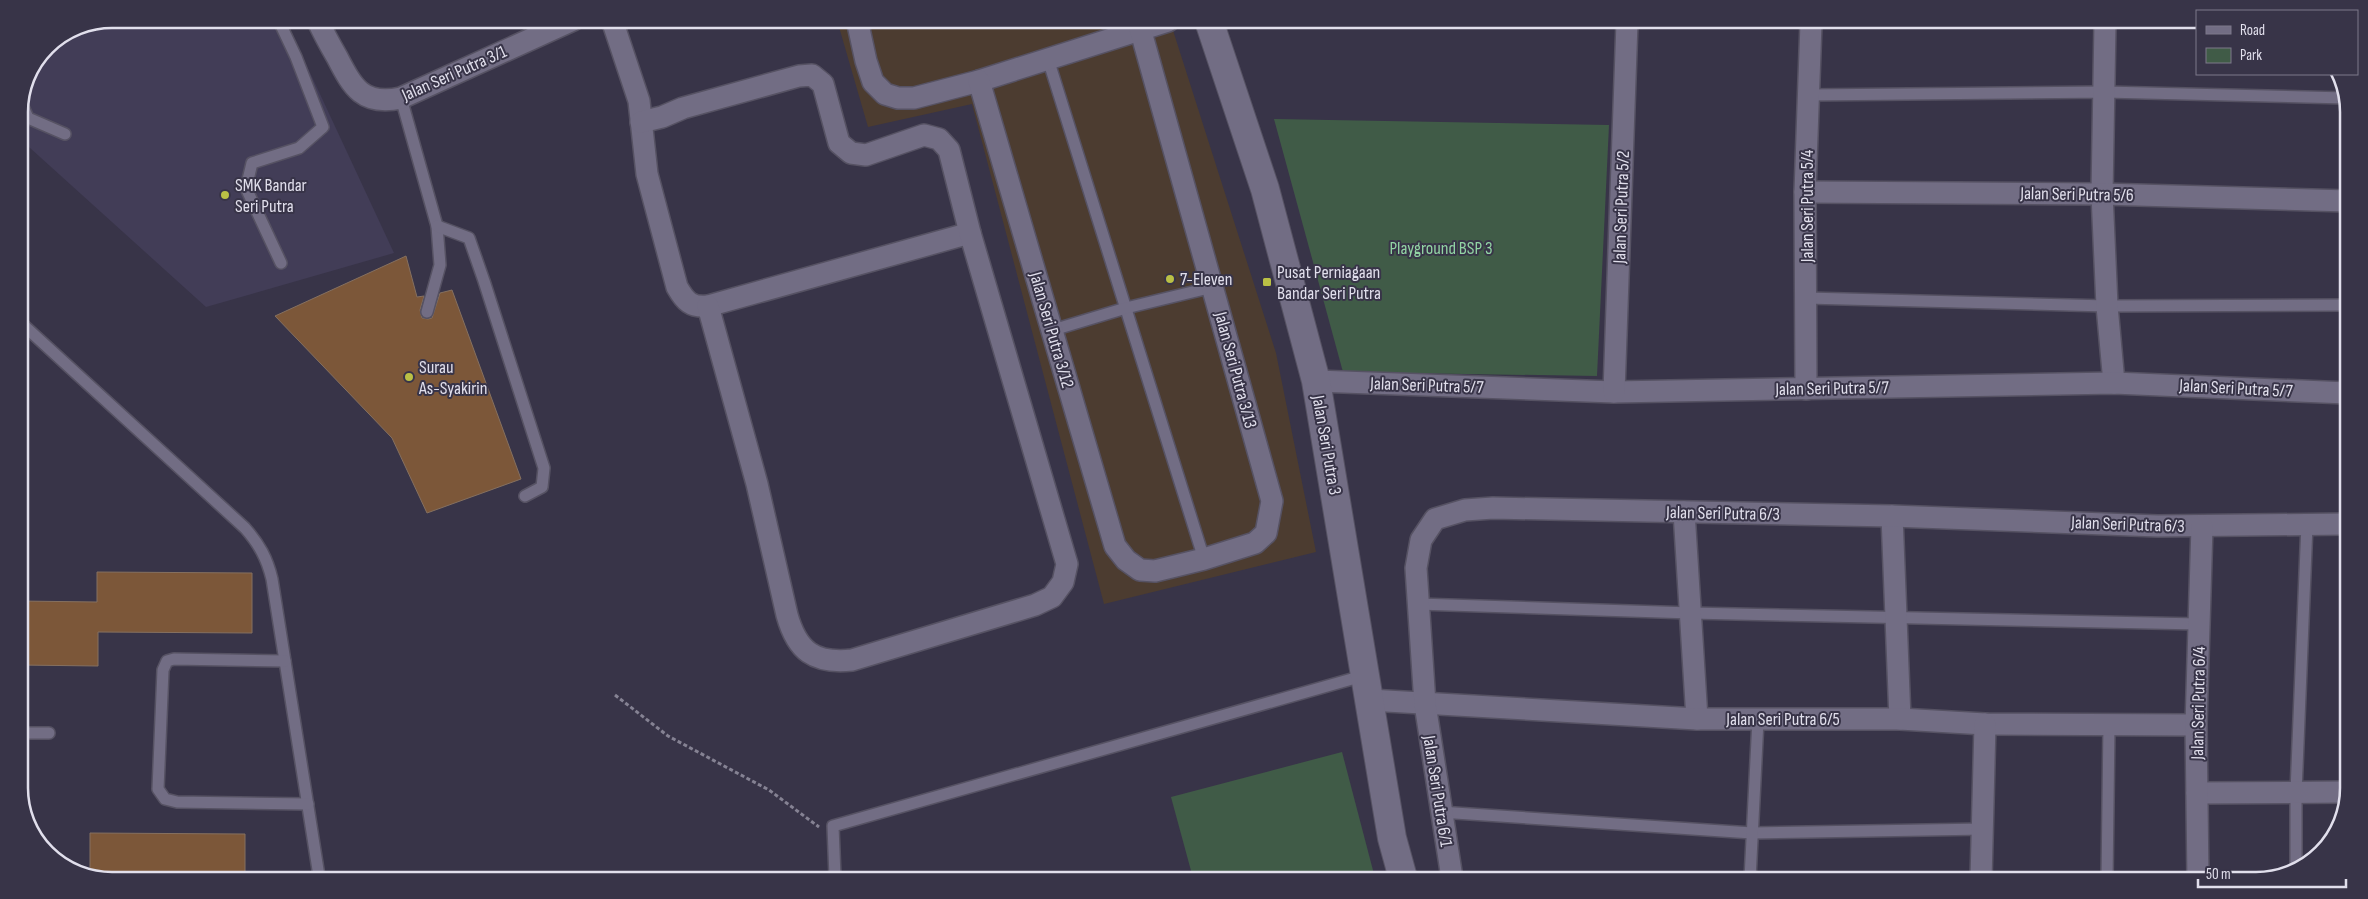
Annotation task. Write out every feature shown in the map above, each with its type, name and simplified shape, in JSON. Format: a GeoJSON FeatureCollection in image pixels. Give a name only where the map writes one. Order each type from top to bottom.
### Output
{"type":"FeatureCollection","features":[{"type":"Feature","properties":{"kind":"street","name":"Jalan Seri Putra 3/1"},"geometry":{"type":"LineString","coordinates":[[327,28],[350,84],[365,96],[384,101],[401,98],[555,28]]}},
{"type":"Feature","properties":{"kind":"street"},"geometry":{"type":"LineString","coordinates":[[615,28],[639,101],[647,174],[677,287],[685,300],[697,307],[708,306],[970,233]]}},
{"type":"Feature","properties":{"kind":"street"},"geometry":{"type":"LineString","coordinates":[[858,28],[873,82],[885,94],[898,98],[914,98],[979,81],[1048,59],[1131,28]]}},
{"type":"Feature","properties":{"kind":"street","name":"Jalan Seri Putra 3/13"},"geometry":{"type":"LineString","coordinates":[[1140,28],[1272,500],[1266,532],[1255,543],[1204,560],[1155,571],[1140,570]]}},
{"type":"Feature","properties":{"kind":"street","name":"Jalan Seri Putra 3"},"geometry":{"type":"LineString","coordinates":[[1211,28],[1265,189],[1316,381],[1392,838],[1401,872]]}},
{"type":"Feature","properties":{"kind":"street","name":"Jalan Seri Putra 5/2"},"geometry":{"type":"LineString","coordinates":[[1614,392],[1628,28]]}},
{"type":"Feature","properties":{"kind":"street","name":"Jalan Seri Putra 5/4"},"geometry":{"type":"LineString","coordinates":[[1806,388],[1806,192],[1811,28]]}},
{"type":"Feature","properties":{"kind":"street"},"geometry":{"type":"LineString","coordinates":[[2105,28],[2102,194],[2107,306],[2114,382]]}},
{"type":"Feature","properties":{"kind":"street"},"geometry":{"type":"LineString","coordinates":[[641,122],[662,118],[702,103],[798,76],[812,75],[823,84],[839,143],[851,153],[866,155],[924,135],[939,139],[949,150],[970,233],[1067,564],[1063,582],[1052,597],[1035,605],[852,660],[834,662],[818,658],[802,648],[792,633],[757,484],[708,306]]}},
{"type":"Feature","properties":{"kind":"street","name":"Jalan Seri Putra 3/12"},"geometry":{"type":"LineString","coordinates":[[979,81],[1115,546],[1126,560],[1140,570]]}},
{"type":"Feature","properties":{"kind":"street","name":"Jalan Seri Putra 5/6"},"geometry":{"type":"LineString","coordinates":[[1806,192],[2102,194],[2340,201]]}},
{"type":"Feature","properties":{"kind":"street","name":"Jalan Seri Putra 5/7"},"geometry":{"type":"LineString","coordinates":[[1316,381],[1614,392],[2114,382],[2340,393]]}},
{"type":"Feature","properties":{"kind":"street","name":"Jalan Seri Putra 6/3"},"geometry":{"type":"LineString","coordinates":[[1425,704],[1416,568],[1421,540],[1435,520],[1465,510],[1493,508],[1892,516],[2158,526],[2340,524]]}},
{"type":"Feature","properties":{"kind":"street"},"geometry":{"type":"LineString","coordinates":[[1684,512],[1698,719]]}},
{"type":"Feature","properties":{"kind":"street"},"geometry":{"type":"LineString","coordinates":[[1892,516],[1900,719]]}},
{"type":"Feature","properties":{"kind":"street","name":"Jalan Seri Putra 6/4"},"geometry":{"type":"LineString","coordinates":[[2198,872],[2196,726],[2202,526]]}},
{"type":"Feature","properties":{"kind":"street","name":"Jalan Seri Putra 6/5"},"geometry":{"type":"LineString","coordinates":[[1368,688],[1425,704],[1698,719],[1900,719],[1985,724],[2196,726]]}},
{"type":"Feature","properties":{"kind":"street","name":"Jalan Seri Putra 6/1"},"geometry":{"type":"LineString","coordinates":[[1425,704],[1440,812],[1451,872]]}},
{"type":"Feature","properties":{"kind":"street"},"geometry":{"type":"LineString","coordinates":[[1981,872],[1984,829],[1985,724]]}},
{"type":"Feature","properties":{"kind":"street"},"geometry":{"type":"LineString","coordinates":[[2197,793],[2340,792]]}},
{"type":"Feature","properties":{"kind":"lane"},"geometry":{"type":"LineString","coordinates":[[281,263],[246,188],[252,164],[298,148],[323,127],[296,57],[282,28]]}},
{"type":"Feature","properties":{"kind":"lane"},"geometry":{"type":"LineString","coordinates":[[1048,59],[1204,560]]}},
{"type":"Feature","properties":{"kind":"lane"},"geometry":{"type":"LineString","coordinates":[[1808,95],[2105,92],[2339,98]]}},
{"type":"Feature","properties":{"kind":"lane"},"geometry":{"type":"LineString","coordinates":[[401,98],[437,226],[440,265],[427,312]]}},
{"type":"Feature","properties":{"kind":"lane"},"geometry":{"type":"LineString","coordinates":[[28,118],[65,134]]}},
{"type":"Feature","properties":{"kind":"lane"},"geometry":{"type":"LineString","coordinates":[[437,226],[469,238],[487,290],[544,468],[542,487],[524,496]]}},
{"type":"Feature","properties":{"kind":"lane"},"geometry":{"type":"LineString","coordinates":[[1053,330],[1126,308],[1213,286]]}},
{"type":"Feature","properties":{"kind":"lane"},"geometry":{"type":"LineString","coordinates":[[1807,298],[2107,306],[2340,305]]}},
{"type":"Feature","properties":{"kind":"lane"},"geometry":{"type":"LineString","coordinates":[[28,329],[245,528],[260,546],[268,562],[272,578],[318,872]]}},
{"type":"Feature","properties":{"kind":"lane"},"geometry":{"type":"LineString","coordinates":[[2296,861],[2296,792],[2307,524]]}},
{"type":"Feature","properties":{"kind":"lane"},"geometry":{"type":"LineString","coordinates":[[1418,604],[1691,613],[2199,624]]}},
{"type":"Feature","properties":{"kind":"lane"},"geometry":{"type":"LineString","coordinates":[[285,661],[174,659],[167,661],[163,670],[158,789],[165,799],[177,802],[308,804]]}},
{"type":"Feature","properties":{"kind":"lane"},"geometry":{"type":"LineString","coordinates":[[835,872],[833,826],[1368,688]]}},
{"type":"Feature","properties":{"kind":"lane"},"geometry":{"type":"LineString","coordinates":[[1750,872],[1758,720]]}},
{"type":"Feature","properties":{"kind":"lane"},"geometry":{"type":"LineString","coordinates":[[2107,872],[2108,725]]}},
{"type":"Feature","properties":{"kind":"lane"},"geometry":{"type":"LineString","coordinates":[[28,733],[49,734]]}},
{"type":"Feature","properties":{"kind":"lane"},"geometry":{"type":"LineString","coordinates":[[1440,812],[1752,833],[1984,829]]}},
{"type":"Feature","properties":{"kind":"path"},"geometry":{"type":"LineString","coordinates":[[615,695],[668,736],[769,790],[833,838]]}},
{"type":"Feature","properties":{"kind":"shaded area","name":"SMK Bandar Seri Putra"},"geometry":{"type":"Polygon","coordinates":[[[112,28],[289,28],[394,253],[206,307],[28,146],[29,95],[34,80],[52,52],[80,34],[95,29],[112,28]]]}},
{"type":"Feature","properties":{"kind":"shaded area"},"geometry":{"type":"Polygon","coordinates":[[[839,28],[1172,28],[1276,353],[1316,552],[1104,604],[972,104],[868,127],[839,28]]]}},
{"type":"Feature","properties":{"kind":"green space","name":"Playground BSP 3"},"geometry":{"type":"Polygon","coordinates":[[[1274,119],[1609,125],[1597,376],[1343,372],[1274,119]]]}},
{"type":"Feature","properties":{"kind":"green space"},"geometry":{"type":"Polygon","coordinates":[[[1342,752],[1373,872],[1191,872],[1171,797],[1342,752]]]}},
{"type":"Feature","properties":{"kind":"building","name":"Surau As-Syakirin"},"geometry":{"type":"Polygon","coordinates":[[[406,256],[417,297],[424,296],[420,310],[422,318],[432,318],[440,293],[452,290],[521,479],[427,513],[392,438],[275,316],[406,256]]]}},
{"type":"Feature","properties":{"kind":"building"},"geometry":{"type":"Polygon","coordinates":[[[97,572],[252,573],[252,633],[98,632],[98,666],[28,665],[28,601],[97,602],[97,572]]]}},
{"type":"Feature","properties":{"kind":"building"},"geometry":{"type":"Polygon","coordinates":[[[90,833],[245,834],[245,872],[112,872],[90,868],[90,833]]]}},
{"type":"Feature","properties":{"kind":"place","name":"SMK Bandar Seri Putra"},"geometry":{"type":"Point","coordinates":[225,195]}},
{"type":"Feature","properties":{"kind":"place","name":"7-Eleven"},"geometry":{"type":"Point","coordinates":[1170,279]}},
{"type":"Feature","properties":{"kind":"place","name":"Pusat Perniagaan Bandar Seri Putra"},"geometry":{"type":"Point","coordinates":[1267,282]}},
{"type":"Feature","properties":{"kind":"place","name":"Surau As-Syakirin"},"geometry":{"type":"Point","coordinates":[409,377]}}]}
